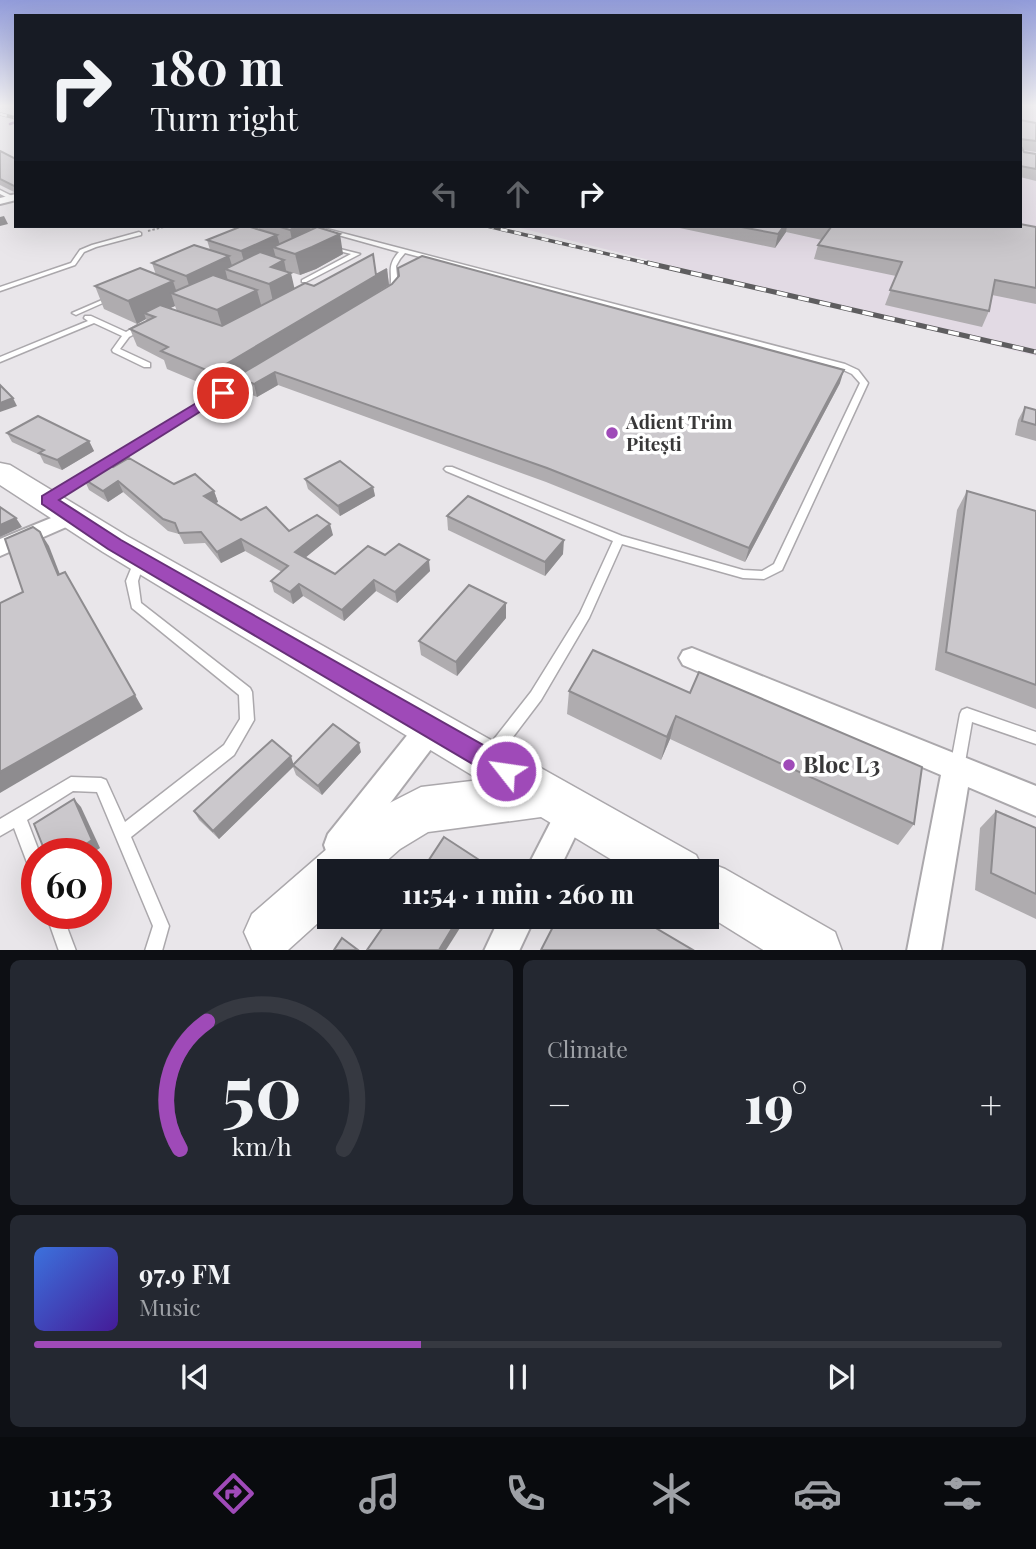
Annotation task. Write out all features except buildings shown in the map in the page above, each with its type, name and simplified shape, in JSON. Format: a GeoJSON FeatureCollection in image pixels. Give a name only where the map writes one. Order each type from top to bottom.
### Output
{"type":"FeatureCollection","features":[{"type":"Feature","properties":{"kind":"main road"},"geometry":{"type":"LineString","coordinates":[[0,472],[140,559],[658,859]]}},
{"type":"Feature","properties":{"kind":"main road"},"geometry":{"type":"LineString","coordinates":[[353,859],[383,832],[421,810],[559,802]]}},
{"type":"Feature","properties":{"kind":"main road"},"geometry":{"type":"LineString","coordinates":[[263,941],[317,890]]}},
{"type":"Feature","properties":{"kind":"main road"},"geometry":{"type":"LineString","coordinates":[[719,894],[816,950]]}},
{"type":"Feature","properties":{"kind":"street"},"geometry":{"type":"LineString","coordinates":[[0,548],[60,508]]}},
{"type":"Feature","properties":{"kind":"street"},"geometry":{"type":"LineString","coordinates":[[692,658],[1036,801]]}},
{"type":"Feature","properties":{"kind":"street"},"geometry":{"type":"LineString","coordinates":[[263,941],[431,727]]}},
{"type":"Feature","properties":{"kind":"street"},"geometry":{"type":"LineString","coordinates":[[924,950],[957,769]]}},
{"type":"Feature","properties":{"kind":"street"},"geometry":{"type":"LineString","coordinates":[[544,859],[559,802]]}},
{"type":"Feature","properties":{"kind":"street"},"geometry":{"type":"LineString","coordinates":[[501,950],[512,929]]}},
{"type":"Feature","properties":{"kind":"lane"},"geometry":{"type":"LineString","coordinates":[[0,192],[9,199]]}},
{"type":"Feature","properties":{"kind":"lane"},"geometry":{"type":"LineString","coordinates":[[317,228],[842,366],[855,372],[864,383],[778,567],[764,575],[743,574],[619,539],[449,469]]}},
{"type":"Feature","properties":{"kind":"lane"},"geometry":{"type":"LineString","coordinates":[[0,289],[73,264],[82,251],[94,246],[139,234]]}},
{"type":"Feature","properties":{"kind":"lane"},"geometry":{"type":"LineString","coordinates":[[304,281],[357,254],[319,243],[326,240]]}},
{"type":"Feature","properties":{"kind":"lane"},"geometry":{"type":"LineString","coordinates":[[378,300],[390,293],[395,286],[391,270],[395,258],[405,250]]}},
{"type":"Feature","properties":{"kind":"lane"},"geometry":{"type":"LineString","coordinates":[[291,277],[313,284]]}},
{"type":"Feature","properties":{"kind":"lane"},"geometry":{"type":"LineString","coordinates":[[121,294],[76,313],[126,334]]}},
{"type":"Feature","properties":{"kind":"lane"},"geometry":{"type":"LineString","coordinates":[[0,360],[94,321]]}},
{"type":"Feature","properties":{"kind":"lane"},"geometry":{"type":"LineString","coordinates":[[146,325],[126,334],[116,349],[147,365]]}},
{"type":"Feature","properties":{"kind":"lane"},"geometry":{"type":"LineString","coordinates":[[60,508],[260,370]]}},
{"type":"Feature","properties":{"kind":"lane"},"geometry":{"type":"LineString","coordinates":[[487,760],[536,696],[571,638],[619,539]]}},
{"type":"Feature","properties":{"kind":"lane"},"geometry":{"type":"LineString","coordinates":[[122,834],[229,750],[247,720],[245,692],[136,605],[132,581],[140,559]]}},
{"type":"Feature","properties":{"kind":"lane"},"geometry":{"type":"LineString","coordinates":[[957,769],[967,714],[1036,738]]}},
{"type":"Feature","properties":{"kind":"lane"},"geometry":{"type":"LineString","coordinates":[[0,828],[71,784],[101,785],[161,926],[153,950]]}},
{"type":"Feature","properties":{"kind":"lane"},"geometry":{"type":"LineString","coordinates":[[18,817],[26,838]]}},
{"type":"Feature","properties":{"kind":"lane"},"geometry":{"type":"LineString","coordinates":[[60,929],[68,950]]}},
{"type":"Feature","properties":{"kind":"path"},"geometry":{"type":"LineString","coordinates":[[139,234],[160,228]]}},
{"type":"Feature","properties":{"kind":"shaded area"},"geometry":{"type":"Polygon","coordinates":[[[1022,150],[1036,150],[1036,356],[520,228],[1022,228],[1022,150]]]}},
{"type":"Feature","properties":{"kind":"railway"},"geometry":{"type":"LineString","coordinates":[[496,228],[655,265]]}},
{"type":"Feature","properties":{"kind":"railway"},"geometry":{"type":"LineString","coordinates":[[648,263],[1036,352]]}},
{"type":"Feature","properties":{"kind":"place","name":"Adient Trim Pitești"},"geometry":{"type":"Point","coordinates":[612,433]}},
{"type":"Feature","properties":{"kind":"place","name":"Bloc L3"},"geometry":{"type":"Point","coordinates":[789,765]}},
{"type":"Feature","properties":{"kind":"route"},"geometry":{"type":"LineString","coordinates":[[223,393],[47,500],[115,544],[506,771]]}}]}
